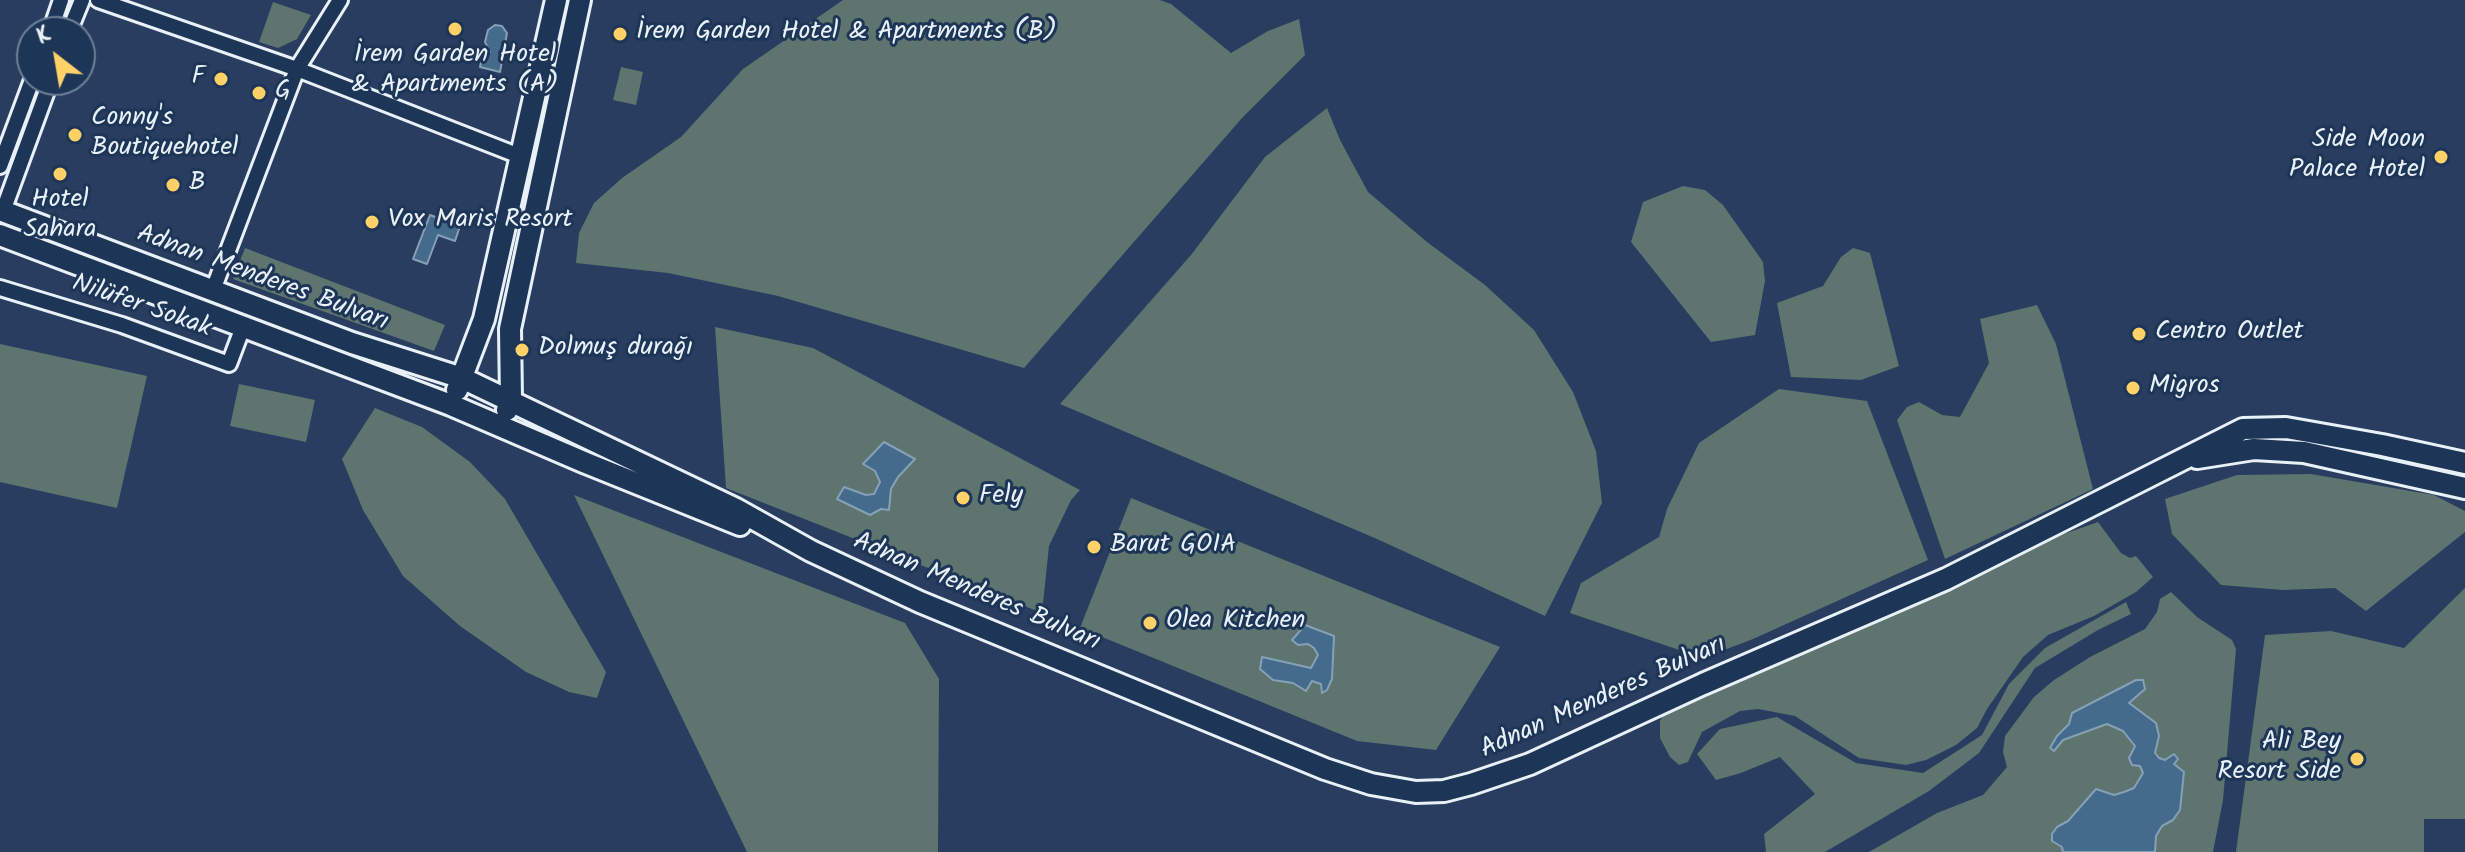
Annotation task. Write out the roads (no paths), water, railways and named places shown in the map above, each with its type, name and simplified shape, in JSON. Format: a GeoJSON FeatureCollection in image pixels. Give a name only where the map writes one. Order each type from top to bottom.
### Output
{"type":"FeatureCollection","features":[{"type":"Feature","properties":{"kind":"main road"},"geometry":{"type":"LineString","coordinates":[[451,405],[484,319],[556,0]]}},
{"type":"Feature","properties":{"kind":"main road"},"geometry":{"type":"LineString","coordinates":[[501,425],[511,399],[510,329],[580,0]]}},
{"type":"Feature","properties":{"kind":"main road","name":"Adnan Menderes Bulvarı"},"geometry":{"type":"LineString","coordinates":[[1,210],[352,343],[462,378],[736,509],[811,551]]}},
{"type":"Feature","properties":{"kind":"main road","name":"Adnan Menderes Bulvarı"},"geometry":{"type":"LineString","coordinates":[[0,235],[501,425],[643,486],[811,551],[920,602],[1325,769],[1371,784],[1416,792],[1444,791],[1530,764],[1703,684],[1946,579],[2243,429],[2286,428],[2465,463]]}},
{"type":"Feature","properties":{"kind":"main road","name":"Adnan Menderes Bulvarı"},"geometry":{"type":"LineString","coordinates":[[2181,461],[2254,449],[2304,452],[2465,488]]}},
{"type":"Feature","properties":{"kind":"street"},"geometry":{"type":"LineString","coordinates":[[98,0],[297,69],[522,157]]}},
{"type":"Feature","properties":{"kind":"street"},"geometry":{"type":"LineString","coordinates":[[213,290],[297,69],[340,0]]}},
{"type":"Feature","properties":{"kind":"street"},"geometry":{"type":"LineString","coordinates":[[0,166],[26,96]]}},
{"type":"Feature","properties":{"kind":"street"},"geometry":{"type":"LineString","coordinates":[[1,210],[45,96]]}},
{"type":"Feature","properties":{"kind":"street","name":"Nilüfer Sokak"},"geometry":{"type":"LineString","coordinates":[[0,288],[122,325],[229,364],[243,327]]}},
{"type":"Feature","properties":{"kind":"water"},"geometry":{"type":"Polygon","coordinates":[[[495,25],[502,26],[507,33],[500,72],[480,67],[482,58],[490,52],[485,42],[488,30],[495,25]]]}},
{"type":"Feature","properties":{"kind":"water"},"geometry":{"type":"Polygon","coordinates":[[[430,215],[460,226],[455,241],[438,235],[427,264],[413,259],[430,215]]]}},
{"type":"Feature","properties":{"kind":"water"},"geometry":{"type":"Polygon","coordinates":[[[884,442],[915,459],[891,489],[889,510],[881,509],[870,515],[837,499],[844,487],[866,495],[874,494],[880,482],[875,471],[863,464],[884,442]]]}},
{"type":"Feature","properties":{"kind":"water"},"geometry":{"type":"Polygon","coordinates":[[[1305,625],[1334,636],[1332,679],[1322,693],[1321,684],[1312,681],[1306,691],[1293,683],[1273,680],[1260,669],[1262,657],[1311,668],[1318,655],[1314,648],[1308,644],[1298,645],[1292,640],[1305,625]]]}},
{"type":"Feature","properties":{"kind":"water"},"geometry":{"type":"Polygon","coordinates":[[[2136,680],[2143,680],[2145,689],[2129,703],[2156,723],[2159,736],[2155,753],[2165,760],[2174,754],[2178,759],[2174,764],[2184,772],[2180,810],[2156,836],[2155,852],[2063,852],[2062,847],[2052,841],[2057,827],[2068,821],[2096,789],[2114,795],[2124,792],[2134,788],[2143,773],[2140,766],[2132,765],[2129,758],[2135,746],[2123,731],[2107,724],[2063,740],[2054,751],[2050,748],[2069,724],[2072,713],[2136,680]]]}},
{"type":"Feature","properties":{"kind":"place","name":"İrem Garden Hotel & Apartments (A)"},"geometry":{"type":"Point","coordinates":[455,29]}},
{"type":"Feature","properties":{"kind":"place","name":"İrem Garden Hotel & Apartments (B)"},"geometry":{"type":"Point","coordinates":[620,34]}},
{"type":"Feature","properties":{"kind":"place","name":"F"},"geometry":{"type":"Point","coordinates":[221,79]}},
{"type":"Feature","properties":{"kind":"place","name":"G"},"geometry":{"type":"Point","coordinates":[259,93]}},
{"type":"Feature","properties":{"kind":"place","name":"Conny's Boutiquehotel"},"geometry":{"type":"Point","coordinates":[75,135]}},
{"type":"Feature","properties":{"kind":"place","name":"Side Moon Palace Hotel"},"geometry":{"type":"Point","coordinates":[2441,157]}},
{"type":"Feature","properties":{"kind":"place","name":"Hotel Sahara"},"geometry":{"type":"Point","coordinates":[60,174]}},
{"type":"Feature","properties":{"kind":"place","name":"B"},"geometry":{"type":"Point","coordinates":[173,185]}},
{"type":"Feature","properties":{"kind":"place","name":"Vox Maris Resort"},"geometry":{"type":"Point","coordinates":[372,222]}},
{"type":"Feature","properties":{"kind":"place","name":"Centro Outlet"},"geometry":{"type":"Point","coordinates":[2139,334]}},
{"type":"Feature","properties":{"kind":"place","name":"Dolmuş durağı"},"geometry":{"type":"Point","coordinates":[522,350]}},
{"type":"Feature","properties":{"kind":"place","name":"Migros"},"geometry":{"type":"Point","coordinates":[2133,388]}},
{"type":"Feature","properties":{"kind":"place","name":"Fely"},"geometry":{"type":"Point","coordinates":[963,498]}},
{"type":"Feature","properties":{"kind":"place","name":"Barut GOIA"},"geometry":{"type":"Point","coordinates":[1094,547]}},
{"type":"Feature","properties":{"kind":"place","name":"Olea Kitchen"},"geometry":{"type":"Point","coordinates":[1150,623]}},
{"type":"Feature","properties":{"kind":"place","name":"Ali Bey Resort Side"},"geometry":{"type":"Point","coordinates":[2357,759]}}]}
